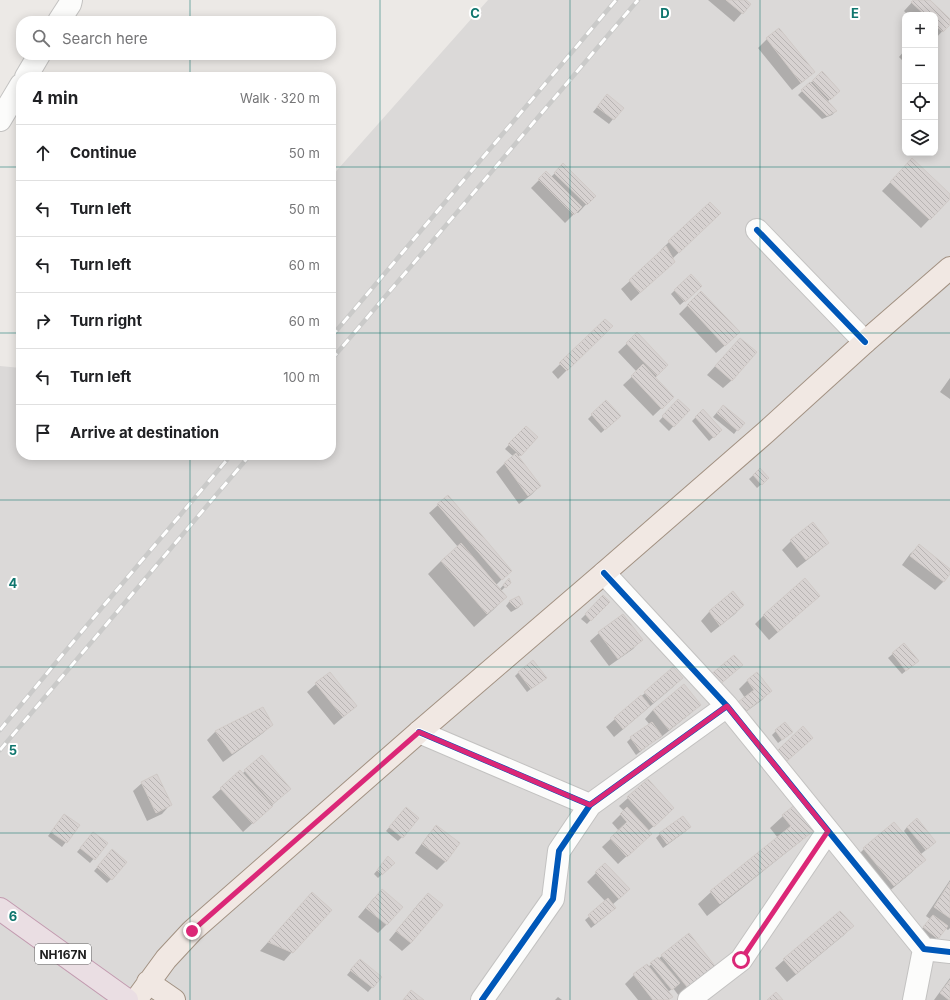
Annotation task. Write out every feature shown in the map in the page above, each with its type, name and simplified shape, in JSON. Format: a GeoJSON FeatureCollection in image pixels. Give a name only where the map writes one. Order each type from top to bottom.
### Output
{"type":"FeatureCollection","features":[{"type":"Feature","properties":{"kind":"highway","name":"NH167N"},"geometry":{"type":"LineString","coordinates":[[0,909],[127,1000]]}},
{"type":"Feature","properties":{"kind":"main road"},"geometry":{"type":"LineString","coordinates":[[136,1000],[166,959],[192,931],[754,442],[950,268]]}},
{"type":"Feature","properties":{"kind":"main road"},"geometry":{"type":"LineString","coordinates":[[148,982],[174,1000]]}},
{"type":"Feature","properties":{"kind":"street"},"geometry":{"type":"LineString","coordinates":[[29,72],[36,60]]}},
{"type":"Feature","properties":{"kind":"street"},"geometry":{"type":"LineString","coordinates":[[0,120],[16,93]]}},
{"type":"Feature","properties":{"kind":"street"},"geometry":{"type":"LineString","coordinates":[[757,230],[865,342]]}},
{"type":"Feature","properties":{"kind":"street"},"geometry":{"type":"LineString","coordinates":[[604,572],[727,706],[924,949],[950,952]]}},
{"type":"Feature","properties":{"kind":"street"},"geometry":{"type":"LineString","coordinates":[[482,1000],[553,899],[559,851],[590,805],[727,706]]}},
{"type":"Feature","properties":{"kind":"street"},"geometry":{"type":"LineString","coordinates":[[419,732],[590,805]]}},
{"type":"Feature","properties":{"kind":"street"},"geometry":{"type":"LineString","coordinates":[[689,1000],[741,960],[828,831]]}},
{"type":"Feature","properties":{"kind":"street"},"geometry":{"type":"LineString","coordinates":[[914,1000],[924,949]]}},
{"type":"Feature","properties":{"kind":"shaded area"},"geometry":{"type":"Polygon","coordinates":[[[488,0],[950,0],[950,1000],[0,1000],[0,366],[16,368],[16,460],[336,460],[336,171],[488,0]]]}},
{"type":"Feature","properties":{"kind":"building"},"geometry":{"type":"Polygon","coordinates":[[[726,0],[746,0],[751,4],[743,14],[726,0]]]}},
{"type":"Feature","properties":{"kind":"building"},"geometry":{"type":"Polygon","coordinates":[[[913,0],[930,0],[950,19],[950,25],[943,32],[938,28],[938,12],[922,12],[911,2],[913,0]]]}},
{"type":"Feature","properties":{"kind":"building"},"geometry":{"type":"Polygon","coordinates":[[[779,28],[815,72],[801,83],[766,38],[779,28]]]}},
{"type":"Feature","properties":{"kind":"building"},"geometry":{"type":"Polygon","coordinates":[[[822,71],[840,91],[830,100],[812,81],[822,71]]]}},
{"type":"Feature","properties":{"kind":"building"},"geometry":{"type":"Polygon","coordinates":[[[810,82],[837,111],[827,116],[801,90],[810,82]]]}},
{"type":"Feature","properties":{"kind":"building"},"geometry":{"type":"Polygon","coordinates":[[[607,94],[624,108],[614,120],[597,107],[607,94]]]}},
{"type":"Feature","properties":{"kind":"building"},"geometry":{"type":"Polygon","coordinates":[[[912,158],[950,194],[950,199],[930,220],[890,182],[912,158]]]}},
{"type":"Feature","properties":{"kind":"building"},"geometry":{"type":"Polygon","coordinates":[[[563,163],[596,196],[587,205],[554,173],[563,163]]]}},
{"type":"Feature","properties":{"kind":"building"},"geometry":{"type":"Polygon","coordinates":[[[546,171],[582,207],[574,215],[538,179],[546,171]]]}},
{"type":"Feature","properties":{"kind":"building"},"geometry":{"type":"Polygon","coordinates":[[[710,202],[721,213],[679,253],[668,241],[710,202]]]}},
{"type":"Feature","properties":{"kind":"building"},"geometry":{"type":"Polygon","coordinates":[[[666,246],[675,262],[640,293],[629,280],[666,246]]]}},
{"type":"Feature","properties":{"kind":"building"},"geometry":{"type":"Polygon","coordinates":[[[691,274],[702,286],[685,302],[674,290],[691,274]]]}},
{"type":"Feature","properties":{"kind":"building"},"geometry":{"type":"Polygon","coordinates":[[[701,291],[740,332],[725,346],[687,305],[701,291]]]}},
{"type":"Feature","properties":{"kind":"building"},"geometry":{"type":"Polygon","coordinates":[[[605,319],[613,326],[567,371],[559,363],[605,319]]]}},
{"type":"Feature","properties":{"kind":"building"},"geometry":{"type":"Polygon","coordinates":[[[637,332],[668,365],[657,376],[626,343],[637,332]]]}},
{"type":"Feature","properties":{"kind":"building"},"geometry":{"type":"Polygon","coordinates":[[[740,338],[757,352],[732,381],[715,366],[740,338]]]}},
{"type":"Feature","properties":{"kind":"building"},"geometry":{"type":"Polygon","coordinates":[[[643,364],[674,397],[662,409],[631,376],[643,364]]]}},
{"type":"Feature","properties":{"kind":"building"},"geometry":{"type":"Polygon","coordinates":[[[678,399],[690,410],[674,427],[662,416],[678,399]]]}},
{"type":"Feature","properties":{"kind":"building"},"geometry":{"type":"Polygon","coordinates":[[[606,400],[621,416],[605,430],[591,414],[606,400]]]}},
{"type":"Feature","properties":{"kind":"building"},"geometry":{"type":"Polygon","coordinates":[[[723,405],[745,423],[738,431],[717,413],[723,405]]]}},
{"type":"Feature","properties":{"kind":"building"},"geometry":{"type":"Polygon","coordinates":[[[703,409],[722,430],[714,438],[695,417],[703,409]]]}},
{"type":"Feature","properties":{"kind":"building"},"geometry":{"type":"Polygon","coordinates":[[[526,426],[538,437],[521,456],[508,444],[526,426]]]}},
{"type":"Feature","properties":{"kind":"building"},"geometry":{"type":"Polygon","coordinates":[[[516,453],[541,486],[528,496],[504,463],[516,453]]]}},
{"type":"Feature","properties":{"kind":"building"},"geometry":{"type":"Polygon","coordinates":[[[760,468],[769,478],[762,485],[753,475],[760,468]]]}},
{"type":"Feature","properties":{"kind":"building"},"geometry":{"type":"Polygon","coordinates":[[[448,495],[512,571],[502,580],[437,504],[448,495]]]}},
{"type":"Feature","properties":{"kind":"building"},"geometry":{"type":"Polygon","coordinates":[[[813,522],[829,543],[806,560],[790,540],[813,522]]]}},
{"type":"Feature","properties":{"kind":"building"},"geometry":{"type":"Polygon","coordinates":[[[461,543],[507,597],[487,614],[441,561],[461,543]]]}},
{"type":"Feature","properties":{"kind":"building"},"geometry":{"type":"Polygon","coordinates":[[[919,544],[950,569],[950,574],[944,582],[910,556],[919,544]]]}},
{"type":"Feature","properties":{"kind":"building"},"geometry":{"type":"Polygon","coordinates":[[[509,578],[511,583],[506,588],[503,585],[509,578]]]}},
{"type":"Feature","properties":{"kind":"building"},"geometry":{"type":"Polygon","coordinates":[[[805,578],[820,596],[778,632],[763,615],[805,578]]]}},
{"type":"Feature","properties":{"kind":"building"},"geometry":{"type":"Polygon","coordinates":[[[733,591],[744,605],[720,626],[709,611],[733,591]]]}},
{"type":"Feature","properties":{"kind":"building"},"geometry":{"type":"Polygon","coordinates":[[[603,595],[610,602],[591,621],[585,614],[603,595]]]}},
{"type":"Feature","properties":{"kind":"building"},"geometry":{"type":"Polygon","coordinates":[[[519,596],[523,604],[516,608],[509,601],[519,596]]]}},
{"type":"Feature","properties":{"kind":"building"},"geometry":{"type":"Polygon","coordinates":[[[623,614],[643,640],[618,659],[598,632],[623,614]]]}},
{"type":"Feature","properties":{"kind":"building"},"geometry":{"type":"Polygon","coordinates":[[[904,643],[919,661],[906,671],[892,653],[904,643]]]}},
{"type":"Feature","properties":{"kind":"building"},"geometry":{"type":"Polygon","coordinates":[[[734,655],[743,665],[718,686],[709,676],[734,655]]]}},
{"type":"Feature","properties":{"kind":"building"},"geometry":{"type":"Polygon","coordinates":[[[533,660],[547,678],[531,689],[518,672],[533,660]]]}},
{"type":"Feature","properties":{"kind":"building"},"geometry":{"type":"Polygon","coordinates":[[[673,667],[683,678],[653,703],[644,692],[673,667]]]}},
{"type":"Feature","properties":{"kind":"building"},"geometry":{"type":"Polygon","coordinates":[[[330,672],[357,706],[343,717],[315,683],[330,672]]]}},
{"type":"Feature","properties":{"kind":"building"},"geometry":{"type":"Polygon","coordinates":[[[757,672],[772,691],[741,715],[734,705],[754,690],[747,680],[757,672]]]}},
{"type":"Feature","properties":{"kind":"building"},"geometry":{"type":"Polygon","coordinates":[[[684,684],[701,705],[669,730],[653,710],[684,684]]]}},
{"type":"Feature","properties":{"kind":"building"},"geometry":{"type":"Polygon","coordinates":[[[641,695],[650,706],[623,729],[614,718],[641,695]]]}},
{"type":"Feature","properties":{"kind":"building"},"geometry":{"type":"Polygon","coordinates":[[[263,707],[273,725],[232,754],[215,731],[263,707]]]}},
{"type":"Feature","properties":{"kind":"building"},"geometry":{"type":"Polygon","coordinates":[[[652,722],[662,736],[640,751],[630,737],[652,722]]]}},
{"type":"Feature","properties":{"kind":"building"},"geometry":{"type":"Polygon","coordinates":[[[785,722],[793,732],[782,740],[775,730],[785,722]]]}},
{"type":"Feature","properties":{"kind":"building"},"geometry":{"type":"Polygon","coordinates":[[[803,726],[813,738],[787,761],[777,751],[803,726]]]}},
{"type":"Feature","properties":{"kind":"building"},"geometry":{"type":"Polygon","coordinates":[[[262,755],[291,789],[273,804],[244,770],[262,755]]]}},
{"type":"Feature","properties":{"kind":"building"},"geometry":{"type":"Polygon","coordinates":[[[240,770],[273,806],[253,824],[220,788],[240,770]]]}},
{"type":"Feature","properties":{"kind":"building"},"geometry":{"type":"Polygon","coordinates":[[[157,774],[172,805],[156,813],[141,782],[157,774]]]}},
{"type":"Feature","properties":{"kind":"building"},"geometry":{"type":"Polygon","coordinates":[[[648,779],[674,808],[654,827],[627,797],[648,779]]]}},
{"type":"Feature","properties":{"kind":"building"},"geometry":{"type":"Polygon","coordinates":[[[796,804],[816,829],[720,904],[710,891],[791,826],[782,815],[796,804]]]}},
{"type":"Feature","properties":{"kind":"building"},"geometry":{"type":"Polygon","coordinates":[[[406,807],[419,818],[403,838],[389,827],[406,807]]]}},
{"type":"Feature","properties":{"kind":"building"},"geometry":{"type":"Polygon","coordinates":[[[627,807],[652,834],[627,857],[610,838],[627,822],[620,814],[627,807]]]}},
{"type":"Feature","properties":{"kind":"building"},"geometry":{"type":"Polygon","coordinates":[[[64,814],[80,825],[67,843],[51,832],[64,814]]]}},
{"type":"Feature","properties":{"kind":"building"},"geometry":{"type":"Polygon","coordinates":[[[683,816],[691,827],[667,844],[659,833],[683,816]]]}},
{"type":"Feature","properties":{"kind":"building"},"geometry":{"type":"Polygon","coordinates":[[[917,818],[936,842],[926,850],[907,827],[917,818]]]}},
{"type":"Feature","properties":{"kind":"building"},"geometry":{"type":"Polygon","coordinates":[[[894,822],[926,860],[894,886],[863,848],[894,822]]]}},
{"type":"Feature","properties":{"kind":"building"},"geometry":{"type":"Polygon","coordinates":[[[436,825],[460,843],[446,862],[422,844],[436,825]]]}},
{"type":"Feature","properties":{"kind":"building"},"geometry":{"type":"Polygon","coordinates":[[[93,832],[108,843],[95,860],[80,848],[93,832]]]}},
{"type":"Feature","properties":{"kind":"building"},"geometry":{"type":"Polygon","coordinates":[[[112,849],[127,862],[112,880],[97,867],[112,849]]]}},
{"type":"Feature","properties":{"kind":"building"},"geometry":{"type":"Polygon","coordinates":[[[388,856],[395,863],[382,875],[377,870],[388,856]]]}},
{"type":"Feature","properties":{"kind":"building"},"geometry":{"type":"Polygon","coordinates":[[[605,863],[630,889],[619,899],[595,872],[605,863]]]}},
{"type":"Feature","properties":{"kind":"building"},"geometry":{"type":"Polygon","coordinates":[[[950,882],[950,918],[934,907],[950,882]]]}},
{"type":"Feature","properties":{"kind":"building"},"geometry":{"type":"Polygon","coordinates":[[[382,889],[403,907],[387,925],[366,908],[382,889]]]}},
{"type":"Feature","properties":{"kind":"building"},"geometry":{"type":"Polygon","coordinates":[[[312,892],[332,910],[293,953],[268,942],[312,892]]]}},
{"type":"Feature","properties":{"kind":"building"},"geometry":{"type":"Polygon","coordinates":[[[428,893],[443,905],[411,943],[396,931],[428,893]]]}},
{"type":"Feature","properties":{"kind":"building"},"geometry":{"type":"Polygon","coordinates":[[[608,898],[616,908],[595,924],[588,915],[608,898]]]}},
{"type":"Feature","properties":{"kind":"building"},"geometry":{"type":"Polygon","coordinates":[[[840,911],[854,926],[796,974],[783,959],[840,911]]]}},
{"type":"Feature","properties":{"kind":"building"},"geometry":{"type":"Polygon","coordinates":[[[933,915],[948,926],[938,939],[923,927],[933,915]]]}},
{"type":"Feature","properties":{"kind":"building"},"geometry":{"type":"Polygon","coordinates":[[[689,933],[715,966],[688,988],[661,955],[689,933]]]}},
{"type":"Feature","properties":{"kind":"building"},"geometry":{"type":"Polygon","coordinates":[[[658,957],[680,983],[672,990],[650,963],[658,957]]]}},
{"type":"Feature","properties":{"kind":"building"},"geometry":{"type":"Polygon","coordinates":[[[360,959],[382,977],[373,988],[350,970],[360,959]]]}},
{"type":"Feature","properties":{"kind":"building"},"geometry":{"type":"Polygon","coordinates":[[[647,964],[673,997],[668,1000],[653,1000],[633,974],[647,964]]]}},
{"type":"Feature","properties":{"kind":"building"},"geometry":{"type":"Polygon","coordinates":[[[950,980],[950,1000],[949,1000],[940,993],[950,980]]]}},
{"type":"Feature","properties":{"kind":"building"},"geometry":{"type":"Polygon","coordinates":[[[411,990],[424,1000],[403,1000],[411,990]]]}},
{"type":"Feature","properties":{"kind":"building"},"geometry":{"type":"Polygon","coordinates":[[[776,992],[783,1000],[767,1000],[776,992]]]}},
{"type":"Feature","properties":{"kind":"railway"},"geometry":{"type":"LineString","coordinates":[[336,331],[616,0]]}},
{"type":"Feature","properties":{"kind":"railway"},"geometry":{"type":"LineString","coordinates":[[336,354],[638,0]]}},
{"type":"Feature","properties":{"kind":"railway"},"geometry":{"type":"LineString","coordinates":[[0,730],[227,460]]}},
{"type":"Feature","properties":{"kind":"railway"},"geometry":{"type":"LineString","coordinates":[[0,750],[246,460]]}},
{"type":"Feature","properties":{"kind":"cycle path"},"geometry":{"type":"LineString","coordinates":[[757,230],[865,342]]}},
{"type":"Feature","properties":{"kind":"cycle path"},"geometry":{"type":"LineString","coordinates":[[604,573],[727,706],[924,949],[950,952]]}},
{"type":"Feature","properties":{"kind":"cycle path"},"geometry":{"type":"LineString","coordinates":[[419,732],[590,805],[727,706]]}},
{"type":"Feature","properties":{"kind":"cycle path"},"geometry":{"type":"LineString","coordinates":[[482,1000],[553,899],[559,851],[590,805]]}},
{"type":"Feature","properties":{"kind":"route"},"geometry":{"type":"LineString","coordinates":[[192,931],[419,732],[590,805],[727,706],[828,831],[741,960]]}}]}
